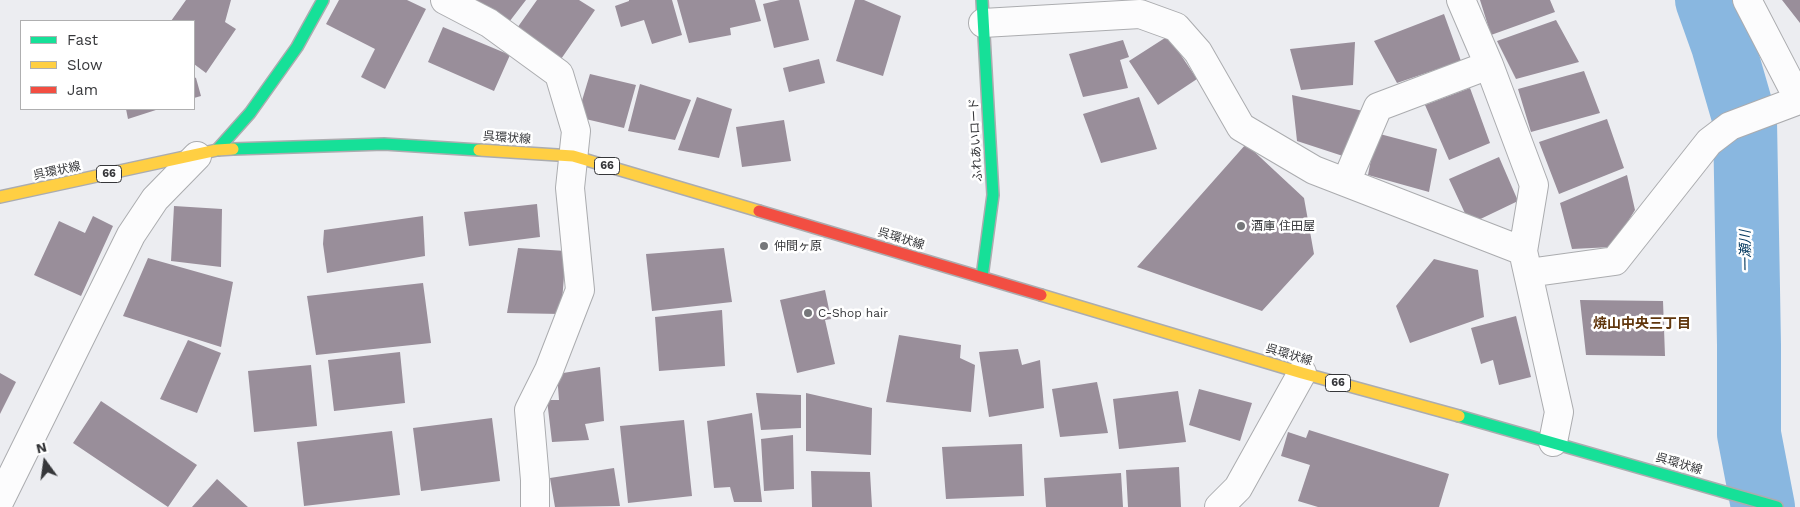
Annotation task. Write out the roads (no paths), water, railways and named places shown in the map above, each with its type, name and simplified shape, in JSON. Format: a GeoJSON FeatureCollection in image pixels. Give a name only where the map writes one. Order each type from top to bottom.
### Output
{"type":"FeatureCollection","features":[{"type":"Feature","properties":{"kind":"main road"},"geometry":{"type":"LineString","coordinates":[[207,153],[250,113],[297,47],[323,0]]}},
{"type":"Feature","properties":{"kind":"main road","name":"ふれあいロード"},"geometry":{"type":"LineString","coordinates":[[982,11],[993,195],[982,278]]}},
{"type":"Feature","properties":{"kind":"main road","name":"呉環状線"},"geometry":{"type":"LineString","coordinates":[[0,197],[207,153],[384,144],[573,156],[1302,373],[1553,442],[1777,507]]}},
{"type":"Feature","properties":{"kind":"street"},"geometry":{"type":"LineString","coordinates":[[445,0],[489,23],[559,74],[576,131],[570,188],[580,290],[549,370],[529,410],[535,480],[535,507]]}},
{"type":"Feature","properties":{"kind":"street"},"geometry":{"type":"LineString","coordinates":[[1461,0],[1489,65],[1534,185],[1525,262],[1559,412],[1553,442]]}},
{"type":"Feature","properties":{"kind":"street"},"geometry":{"type":"LineString","coordinates":[[982,11],[1140,14],[1176,27],[1198,52],[1241,127],[1314,170],[1346,182],[1525,262],[1615,261],[1709,142],[1730,126],[1800,100],[1747,0]]}},
{"type":"Feature","properties":{"kind":"street"},"geometry":{"type":"LineString","coordinates":[[1346,182],[1378,107],[1489,65]]}},
{"type":"Feature","properties":{"kind":"street"},"geometry":{"type":"LineString","coordinates":[[0,500],[132,235],[155,199],[207,153]]}},
{"type":"Feature","properties":{"kind":"street"},"geometry":{"type":"LineString","coordinates":[[1219,507],[1238,488],[1302,373]]}},
{"type":"Feature","properties":{"kind":"waterway","name":"一瀬川"},"geometry":{"type":"LineString","coordinates":[[1707,0],[1723,45],[1745,121],[1749,434],[1763,507]]}},
{"type":"Feature","properties":{"kind":"place","name":"酒庫 住田屋"},"geometry":{"type":"Point","coordinates":[1241,226]}},
{"type":"Feature","properties":{"kind":"place","name":"仲間ヶ原"},"geometry":{"type":"Point","coordinates":[764,246]}},
{"type":"Feature","properties":{"kind":"place","name":"C-Shop hair"},"geometry":{"type":"Point","coordinates":[808,313]}},
{"type":"Feature","properties":{"kind":"district","name":"焼山中央三丁目"},"geometry":{"type":"Point","coordinates":[1642,324]}}]}
